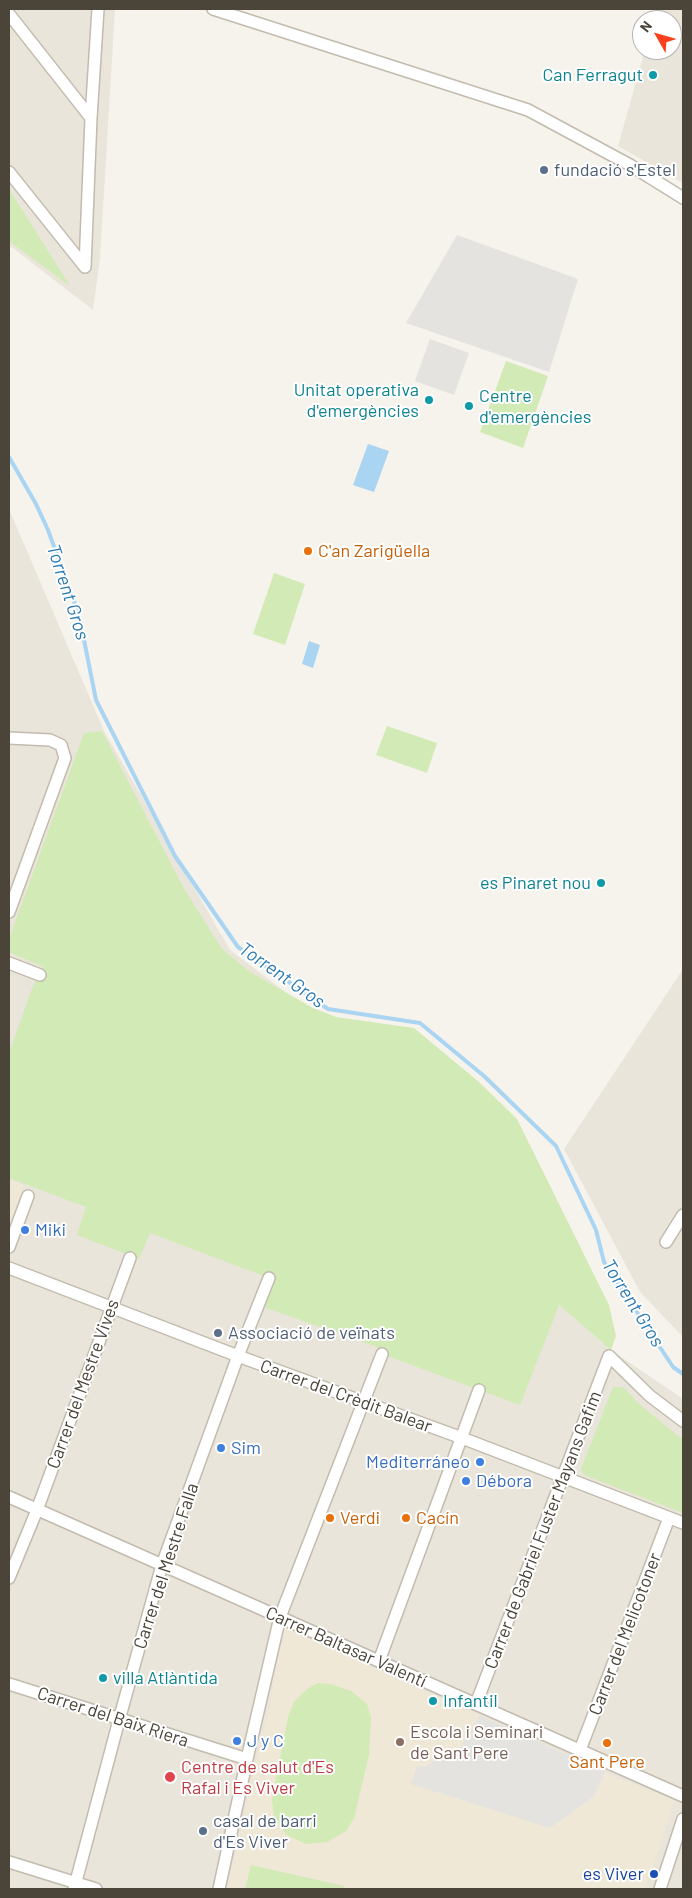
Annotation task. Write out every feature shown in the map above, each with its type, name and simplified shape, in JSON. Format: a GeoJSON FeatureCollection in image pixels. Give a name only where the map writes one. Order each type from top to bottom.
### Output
{"type":"FeatureCollection","features":[{"type":"Feature","properties":{"kind":"street"},"geometry":{"type":"LineString","coordinates":[[9,172],[85,267],[90,118],[98,9]]}},
{"type":"Feature","properties":{"kind":"street"},"geometry":{"type":"LineString","coordinates":[[213,9],[528,110],[630,165],[683,198]]}},
{"type":"Feature","properties":{"kind":"street"},"geometry":{"type":"LineString","coordinates":[[9,14],[90,118]]}},
{"type":"Feature","properties":{"kind":"street"},"geometry":{"type":"LineString","coordinates":[[9,738],[50,740],[61,745],[65,758],[9,912]]}},
{"type":"Feature","properties":{"kind":"street"},"geometry":{"type":"LineString","coordinates":[[9,963],[40,975]]}},
{"type":"Feature","properties":{"kind":"street"},"geometry":{"type":"LineString","coordinates":[[9,1247],[28,1196]]}},
{"type":"Feature","properties":{"kind":"street"},"geometry":{"type":"LineString","coordinates":[[666,1242],[683,1215]]}},
{"type":"Feature","properties":{"kind":"street","name":"Carrer del Mestre Vives"},"geometry":{"type":"LineString","coordinates":[[9,1578],[37,1510],[130,1258]]}},
{"type":"Feature","properties":{"kind":"street","name":"Carrer del Crèdit Balear"},"geometry":{"type":"LineString","coordinates":[[9,1268],[683,1523]]}},
{"type":"Feature","properties":{"kind":"street","name":"Carrer del Mestre Falla"},"geometry":{"type":"LineString","coordinates":[[75,1886],[162,1565],[238,1356],[269,1278]]}},
{"type":"Feature","properties":{"kind":"street"},"geometry":{"type":"LineString","coordinates":[[219,1889],[280,1617],[382,1354]]}},
{"type":"Feature","properties":{"kind":"street","name":"Carrer de Gabriel Fuster Mayans Gafim"},"geometry":{"type":"LineString","coordinates":[[476,1704],[609,1356],[650,1396],[683,1421]]}},
{"type":"Feature","properties":{"kind":"street"},"geometry":{"type":"LineString","coordinates":[[379,1661],[479,1390]]}},
{"type":"Feature","properties":{"kind":"street","name":"Carrer Baltasar Valentí"},"geometry":{"type":"LineString","coordinates":[[9,1498],[683,1796]]}},
{"type":"Feature","properties":{"kind":"street","name":"Carrer del Melicotoner"},"geometry":{"type":"LineString","coordinates":[[580,1750],[669,1518]]}},
{"type":"Feature","properties":{"kind":"street","name":"Carrer del Baix Riera"},"geometry":{"type":"LineString","coordinates":[[9,1684],[247,1759]]}},
{"type":"Feature","properties":{"kind":"street"},"geometry":{"type":"LineString","coordinates":[[660,1889],[683,1819]]}},
{"type":"Feature","properties":{"kind":"street"},"geometry":{"type":"LineString","coordinates":[[9,1862],[75,1886],[96,1889]]}},
{"type":"Feature","properties":{"kind":"shaded area"},"geometry":{"type":"Polygon","coordinates":[[[9,9],[115,9],[100,258],[93,310],[9,245],[9,9]]]}},
{"type":"Feature","properties":{"kind":"shaded area"},"geometry":{"type":"Polygon","coordinates":[[[683,9],[683,183],[618,146],[642,60],[682,60],[682,10],[657,10],[683,9]]]}},
{"type":"Feature","properties":{"kind":"shaded area"},"geometry":{"type":"Polygon","coordinates":[[[457,235],[578,279],[549,372],[406,323],[457,235]]]}},
{"type":"Feature","properties":{"kind":"shaded area"},"geometry":{"type":"Polygon","coordinates":[[[430,339],[469,353],[454,395],[415,381],[430,339]]]}},
{"type":"Feature","properties":{"kind":"shaded area"},"geometry":{"type":"Polygon","coordinates":[[[9,509],[104,731],[230,950],[325,1022],[559,1305],[611,1350],[683,1399],[683,1889],[9,1889],[9,509]]]}},
{"type":"Feature","properties":{"kind":"shaded area"},"geometry":{"type":"Polygon","coordinates":[[[683,969],[683,1337],[640,1292],[564,1149],[683,969]]]}},
{"type":"Feature","properties":{"kind":"shaded area"},"geometry":{"type":"Polygon","coordinates":[[[9,1179],[24,1185],[9,1225],[9,1179]]]}},
{"type":"Feature","properties":{"kind":"shaded area","name":"Escola i Seminari de Sant Pere"},"geometry":{"type":"Polygon","coordinates":[[[284,1628],[616,1777],[674,1801],[646,1889],[227,1889],[270,1704],[284,1628]]]}},
{"type":"Feature","properties":{"kind":"shaded area"},"geometry":{"type":"Polygon","coordinates":[[[480,1716],[605,1772],[594,1796],[550,1828],[411,1784],[417,1766],[425,1767],[437,1759],[452,1761],[480,1716]]]}},
{"type":"Feature","properties":{"kind":"green space"},"geometry":{"type":"Polygon","coordinates":[[[9,189],[70,286],[9,241],[9,189]]]}},
{"type":"Feature","properties":{"kind":"green space"},"geometry":{"type":"Polygon","coordinates":[[[506,361],[548,376],[523,448],[480,432],[506,361]]]}},
{"type":"Feature","properties":{"kind":"green space"},"geometry":{"type":"Polygon","coordinates":[[[274,573],[305,584],[285,645],[253,634],[274,573]]]}},
{"type":"Feature","properties":{"kind":"green space"},"geometry":{"type":"Polygon","coordinates":[[[387,726],[437,743],[427,773],[376,755],[387,726]]]}},
{"type":"Feature","properties":{"kind":"green space"},"geometry":{"type":"Polygon","coordinates":[[[102,731],[183,887],[222,949],[250,972],[313,1008],[336,1017],[414,1028],[479,1082],[517,1119],[609,1305],[616,1336],[611,1350],[559,1305],[520,1405],[382,1354],[377,1347],[266,1308],[269,1278],[150,1233],[139,1259],[77,1235],[86,1207],[9,1178],[9,1053],[33,986],[43,967],[9,952],[9,939],[84,733],[102,731]]]}},
{"type":"Feature","properties":{"kind":"green space"},"geometry":{"type":"Polygon","coordinates":[[[613,1387],[623,1387],[638,1403],[683,1440],[683,1513],[584,1475],[581,1469],[613,1387]]]}},
{"type":"Feature","properties":{"kind":"green space"},"geometry":{"type":"Polygon","coordinates":[[[318,1683],[330,1684],[351,1691],[367,1704],[371,1717],[369,1755],[354,1818],[346,1831],[327,1842],[305,1844],[287,1835],[274,1819],[272,1799],[288,1717],[294,1702],[306,1690],[318,1683]]]}},
{"type":"Feature","properties":{"kind":"green space"},"geometry":{"type":"Polygon","coordinates":[[[251,1865],[344,1886],[343,1889],[245,1889],[251,1865]]]}},
{"type":"Feature","properties":{"kind":"water"},"geometry":{"type":"Polygon","coordinates":[[[368,444],[389,451],[374,492],[353,485],[368,444]]]}},
{"type":"Feature","properties":{"kind":"water"},"geometry":{"type":"Polygon","coordinates":[[[309,641],[320,645],[313,668],[302,664],[309,641]]]}},
{"type":"Feature","properties":{"kind":"waterway","name":"Torrent Gros"},"geometry":{"type":"LineString","coordinates":[[9,457],[36,504],[48,530],[79,615],[96,700],[175,856],[238,947],[328,1009],[420,1023],[484,1076],[556,1146],[596,1230],[604,1262],[673,1367],[683,1374]]}},
{"type":"Feature","properties":{"kind":"place","name":"Can Ferragut"},"geometry":{"type":"Point","coordinates":[653,75]}},
{"type":"Feature","properties":{"kind":"place","name":"fundació s'Estel"},"geometry":{"type":"Point","coordinates":[544,170]}},
{"type":"Feature","properties":{"kind":"place","name":"Unitat operativa d'emergències"},"geometry":{"type":"Point","coordinates":[429,400]}},
{"type":"Feature","properties":{"kind":"place","name":"Centre d'emergències"},"geometry":{"type":"Point","coordinates":[469,406]}},
{"type":"Feature","properties":{"kind":"place","name":"C'an Zarigüella"},"geometry":{"type":"Point","coordinates":[308,551]}},
{"type":"Feature","properties":{"kind":"place","name":"es Pinaret nou"},"geometry":{"type":"Point","coordinates":[601,883]}},
{"type":"Feature","properties":{"kind":"place","name":"Miki"},"geometry":{"type":"Point","coordinates":[25,1230]}},
{"type":"Feature","properties":{"kind":"place","name":"Associació de veïnats"},"geometry":{"type":"Point","coordinates":[218,1333]}},
{"type":"Feature","properties":{"kind":"place","name":"Sim"},"geometry":{"type":"Point","coordinates":[221,1448]}},
{"type":"Feature","properties":{"kind":"place","name":"Mediterráneo"},"geometry":{"type":"Point","coordinates":[480,1462]}},
{"type":"Feature","properties":{"kind":"place","name":"Débora"},"geometry":{"type":"Point","coordinates":[466,1481]}},
{"type":"Feature","properties":{"kind":"place","name":"Verdi"},"geometry":{"type":"Point","coordinates":[330,1518]}},
{"type":"Feature","properties":{"kind":"place","name":"Cacín"},"geometry":{"type":"Point","coordinates":[406,1518]}},
{"type":"Feature","properties":{"kind":"place","name":"villa Atlàntida"},"geometry":{"type":"Point","coordinates":[103,1678]}},
{"type":"Feature","properties":{"kind":"place","name":"Infantil"},"geometry":{"type":"Point","coordinates":[433,1701]}},
{"type":"Feature","properties":{"kind":"place","name":"J y C"},"geometry":{"type":"Point","coordinates":[237,1741]}},
{"type":"Feature","properties":{"kind":"place","name":"Escola i Seminari de Sant Pere"},"geometry":{"type":"Point","coordinates":[400,1742]}},
{"type":"Feature","properties":{"kind":"place","name":"Sant Pere"},"geometry":{"type":"Point","coordinates":[607,1743]}},
{"type":"Feature","properties":{"kind":"place","name":"Centre de salut d'Es Rafal i Es Viver"},"geometry":{"type":"Point","coordinates":[170,1777]}},
{"type":"Feature","properties":{"kind":"place","name":"casal de barri d'Es Viver"},"geometry":{"type":"Point","coordinates":[203,1831]}},
{"type":"Feature","properties":{"kind":"place","name":"es Viver"},"geometry":{"type":"Point","coordinates":[654,1874]}}]}
